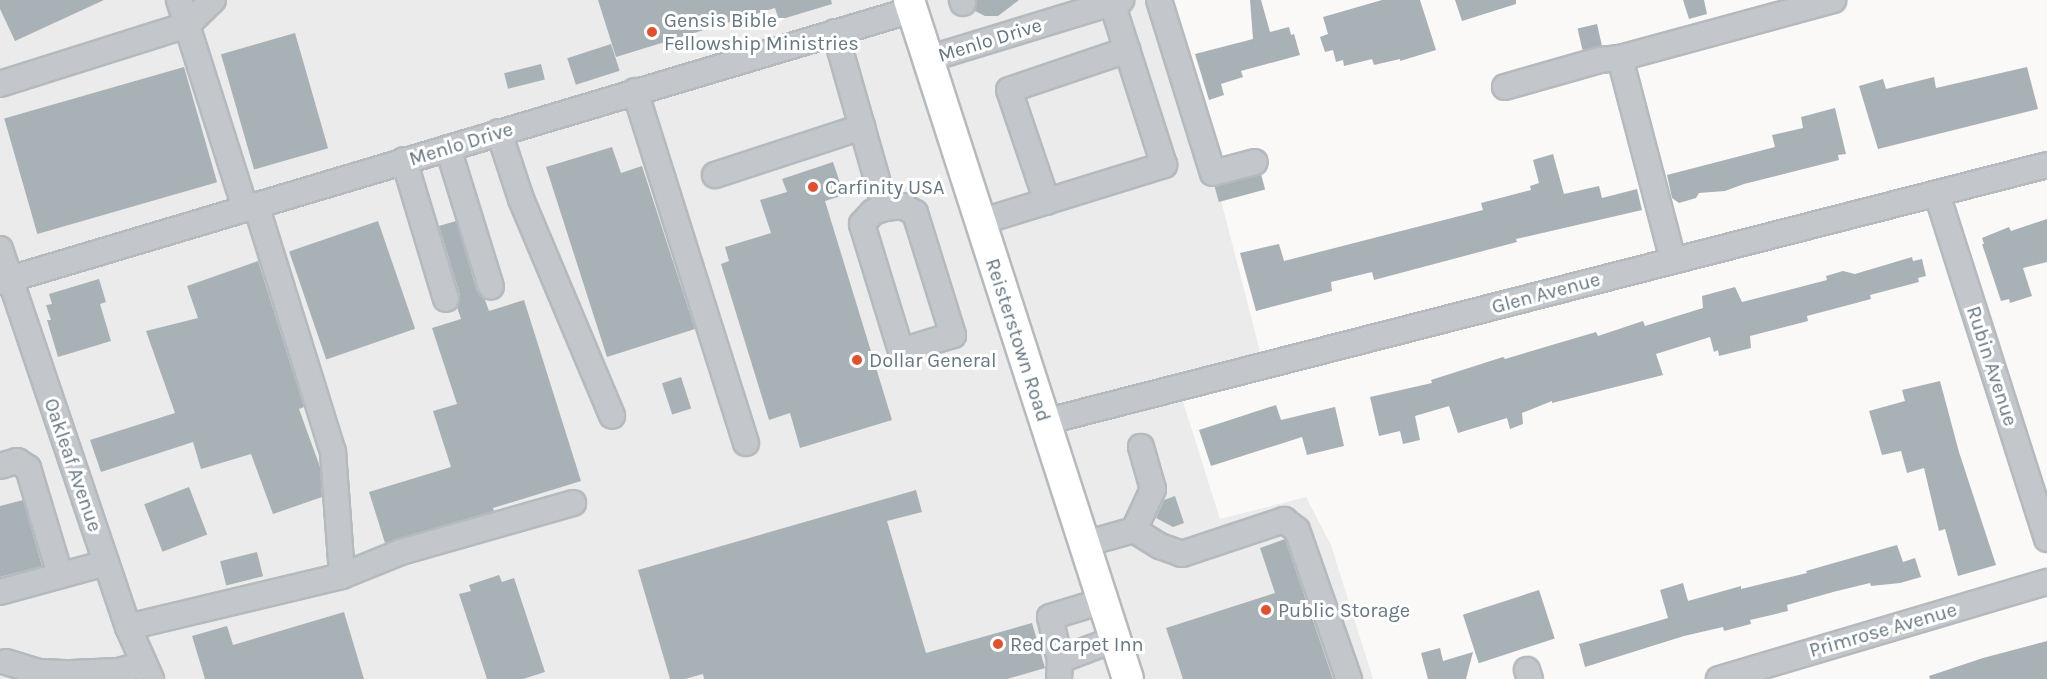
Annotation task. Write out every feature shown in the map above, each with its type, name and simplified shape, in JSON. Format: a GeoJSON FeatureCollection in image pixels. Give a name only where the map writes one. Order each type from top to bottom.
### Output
{"type":"FeatureCollection","features":[{"type":"Feature","properties":{"kind":"main road","name":"Reisterstown Road"},"geometry":{"type":"LineString","coordinates":[[910,5],[1128,679]]}},
{"type":"Feature","properties":{"kind":"street"},"geometry":{"type":"LineString","coordinates":[[179,0],[333,452],[342,576]]}},
{"type":"Feature","properties":{"kind":"street"},"geometry":{"type":"LineString","coordinates":[[0,84],[187,25],[213,0]]}},
{"type":"Feature","properties":{"kind":"street"},"geometry":{"type":"LineString","coordinates":[[1160,0],[1213,173],[1255,162]]}},
{"type":"Feature","properties":{"kind":"street"},"geometry":{"type":"LineString","coordinates":[[1504,87],[1833,0]]}},
{"type":"Feature","properties":{"kind":"street"},"geometry":{"type":"LineString","coordinates":[[980,222],[1164,165],[1126,50],[1114,1]]}},
{"type":"Feature","properties":{"kind":"street","name":"Menlo Drive"},"geometry":{"type":"LineString","coordinates":[[928,59],[1114,1]]}},
{"type":"Feature","properties":{"kind":"street","name":"Menlo Drive"},"geometry":{"type":"LineString","coordinates":[[5,281],[835,32],[910,5]]}},
{"type":"Feature","properties":{"kind":"street"},"geometry":{"type":"LineString","coordinates":[[835,32],[885,208]]}},
{"type":"Feature","properties":{"kind":"street"},"geometry":{"type":"LineString","coordinates":[[1047,202],[1009,90],[1126,50]]}},
{"type":"Feature","properties":{"kind":"street"},"geometry":{"type":"LineString","coordinates":[[1620,58],[1673,260]]}},
{"type":"Feature","properties":{"kind":"street"},"geometry":{"type":"LineString","coordinates":[[635,91],[746,443]]}},
{"type":"Feature","properties":{"kind":"street"},"geometry":{"type":"LineString","coordinates":[[715,176],[862,127]]}},
{"type":"Feature","properties":{"kind":"street"},"geometry":{"type":"LineString","coordinates":[[498,132],[522,199],[612,416]]}},
{"type":"Feature","properties":{"kind":"street"},"geometry":{"type":"LineString","coordinates":[[448,148],[491,287]]}},
{"type":"Feature","properties":{"kind":"street"},"geometry":{"type":"LineString","coordinates":[[404,160],[446,299]]}},
{"type":"Feature","properties":{"kind":"street","name":"Glen Avenue"},"geometry":{"type":"LineString","coordinates":[[1044,422],[2047,165]]}},
{"type":"Feature","properties":{"kind":"street","name":"Rubin Avenue"},"geometry":{"type":"LineString","coordinates":[[1936,194],[2047,539]]}},
{"type":"Feature","properties":{"kind":"street"},"geometry":{"type":"LineString","coordinates":[[903,206],[915,213],[953,335],[901,351],[862,224],[873,212],[885,208],[903,206]]}},
{"type":"Feature","properties":{"kind":"street","name":"Oakleaf Avenue"},"geometry":{"type":"LineString","coordinates":[[0,249],[5,281],[128,627],[148,671]]}},
{"type":"Feature","properties":{"kind":"street"},"geometry":{"type":"LineString","coordinates":[[1134,530],[1153,489],[1141,447]]}},
{"type":"Feature","properties":{"kind":"street"},"geometry":{"type":"LineString","coordinates":[[0,466],[17,461],[28,468],[60,575]]}},
{"type":"Feature","properties":{"kind":"street"},"geometry":{"type":"LineString","coordinates":[[128,627],[342,576],[402,552],[573,503]]}},
{"type":"Feature","properties":{"kind":"street"},"geometry":{"type":"LineString","coordinates":[[1084,544],[1134,530],[1160,546],[1182,554],[1284,520],[1297,530],[1349,679]]}},
{"type":"Feature","properties":{"kind":"street"},"geometry":{"type":"LineString","coordinates":[[0,592],[106,563]]}},
{"type":"Feature","properties":{"kind":"street","name":"Primrose Avenue"},"geometry":{"type":"LineString","coordinates":[[1719,679],[2047,582]]}},
{"type":"Feature","properties":{"kind":"street"},"geometry":{"type":"LineString","coordinates":[[1103,602],[1050,617],[1059,670],[1115,639]]}},
{"type":"Feature","properties":{"kind":"street"},"geometry":{"type":"LineString","coordinates":[[6,662],[38,672],[148,671]]}},
{"type":"Feature","properties":{"kind":"shaded area"},"geometry":{"type":"Polygon","coordinates":[[[0,0],[1159,0],[1215,177],[1264,367],[1179,389],[1220,519],[1306,497],[1331,545],[1373,679],[0,679],[0,0]]]}},
{"type":"Feature","properties":{"kind":"building"},"geometry":{"type":"Polygon","coordinates":[[[0,0],[104,0],[15,41],[0,9],[0,0]]]}},
{"type":"Feature","properties":{"kind":"building","name":"Gensis Bible Fellowship Ministries"},"geometry":{"type":"Polygon","coordinates":[[[598,0],[831,0],[832,4],[779,20],[775,8],[616,57],[598,0]]]}},
{"type":"Feature","properties":{"kind":"building"},"geometry":{"type":"Polygon","coordinates":[[[977,0],[1019,0],[998,16],[985,16],[975,11],[977,0]]]}},
{"type":"Feature","properties":{"kind":"building"},"geometry":{"type":"Polygon","coordinates":[[[1250,0],[1261,0],[1270,32],[1289,27],[1291,35],[1294,34],[1300,55],[1241,71],[1243,77],[1221,84],[1224,95],[1209,100],[1195,54],[1253,39],[1250,0]]]}},
{"type":"Feature","properties":{"kind":"building"},"geometry":{"type":"Polygon","coordinates":[[[1382,0],[1420,0],[1436,50],[1400,61],[1400,59],[1374,65],[1372,59],[1344,66],[1343,60],[1336,62],[1333,50],[1325,52],[1320,37],[1328,34],[1323,17],[1382,0]]]}},
{"type":"Feature","properties":{"kind":"building"},"geometry":{"type":"Polygon","coordinates":[[[1455,0],[1516,0],[1516,4],[1462,21],[1455,0]]]}},
{"type":"Feature","properties":{"kind":"building"},"geometry":{"type":"Polygon","coordinates":[[[1683,0],[1704,0],[1707,14],[1689,19],[1683,0]]]}},
{"type":"Feature","properties":{"kind":"building"},"geometry":{"type":"Polygon","coordinates":[[[1597,24],[1602,45],[1582,50],[1578,28],[1597,24]]]}},
{"type":"Feature","properties":{"kind":"building"},"geometry":{"type":"Polygon","coordinates":[[[295,33],[328,148],[254,170],[221,54],[295,33]]]}},
{"type":"Feature","properties":{"kind":"building"},"geometry":{"type":"Polygon","coordinates":[[[611,44],[620,71],[576,85],[567,58],[611,44]]]}},
{"type":"Feature","properties":{"kind":"building"},"geometry":{"type":"Polygon","coordinates":[[[541,64],[545,80],[508,89],[504,73],[541,64]]]}},
{"type":"Feature","properties":{"kind":"building"},"geometry":{"type":"Polygon","coordinates":[[[184,67],[217,182],[37,234],[4,119],[184,67]]]}},
{"type":"Feature","properties":{"kind":"building"},"geometry":{"type":"Polygon","coordinates":[[[2027,67],[2038,109],[1878,149],[1859,86],[1883,79],[1886,89],[1934,77],[1936,88],[2027,67]]]}},
{"type":"Feature","properties":{"kind":"building"},"geometry":{"type":"Polygon","coordinates":[[[1835,108],[1846,154],[1838,155],[1839,160],[1725,191],[1699,193],[1696,198],[1679,203],[1672,198],[1667,175],[1775,147],[1772,135],[1803,128],[1801,117],[1835,108]]]}},
{"type":"Feature","properties":{"kind":"building"},"geometry":{"type":"Polygon","coordinates":[[[612,147],[621,173],[642,166],[695,329],[607,357],[546,167],[612,147]]]}},
{"type":"Feature","properties":{"kind":"building"},"geometry":{"type":"Polygon","coordinates":[[[1553,154],[1564,194],[1599,186],[1602,198],[1637,189],[1642,210],[1516,239],[1517,242],[1374,280],[1372,272],[1331,282],[1332,291],[1256,311],[1240,253],[1279,244],[1284,261],[1483,210],[1481,203],[1531,190],[1530,186],[1539,183],[1533,160],[1553,154]]]}},
{"type":"Feature","properties":{"kind":"building"},"geometry":{"type":"Polygon","coordinates":[[[833,162],[844,195],[825,201],[892,420],[800,448],[790,413],[769,420],[721,264],[729,261],[725,247],[771,233],[760,200],[787,192],[782,179],[833,162]]]}},
{"type":"Feature","properties":{"kind":"building"},"geometry":{"type":"Polygon","coordinates":[[[1261,174],[1265,189],[1219,202],[1215,186],[1261,174]]]}},
{"type":"Feature","properties":{"kind":"building"},"geometry":{"type":"Polygon","coordinates":[[[2047,219],[2047,262],[2023,268],[2032,296],[2010,303],[2009,299],[2001,301],[1982,238],[2009,227],[2011,231],[2047,219]]]}},
{"type":"Feature","properties":{"kind":"building"},"geometry":{"type":"Polygon","coordinates":[[[378,221],[415,329],[326,359],[289,252],[378,221]]]}},
{"type":"Feature","properties":{"kind":"building"},"geometry":{"type":"Polygon","coordinates":[[[456,221],[477,291],[485,300],[489,311],[524,300],[581,481],[493,508],[494,511],[385,543],[369,492],[451,467],[433,411],[457,404],[432,328],[461,319],[457,307],[460,295],[439,226],[456,221]]]}},
{"type":"Feature","properties":{"kind":"building"},"geometry":{"type":"Polygon","coordinates":[[[1912,257],[1913,261],[1922,259],[1926,276],[1918,278],[1919,282],[1870,295],[1871,299],[1807,316],[1808,321],[1750,336],[1751,348],[1719,356],[1718,350],[1714,352],[1710,337],[1656,354],[1663,375],[1552,403],[1552,401],[1522,413],[1523,424],[1510,429],[1507,418],[1458,433],[1449,406],[1415,416],[1420,440],[1403,444],[1400,431],[1379,436],[1370,397],[1432,383],[1431,380],[1503,357],[1505,359],[1596,332],[1598,336],[1643,321],[1645,326],[1703,308],[1702,296],[1735,287],[1742,302],[1827,280],[1826,276],[1843,271],[1855,274],[1912,257]]]}},
{"type":"Feature","properties":{"kind":"building"},"geometry":{"type":"Polygon","coordinates":[[[258,261],[304,407],[299,409],[320,467],[322,497],[273,514],[251,454],[201,469],[193,442],[101,472],[90,440],[175,413],[146,331],[198,318],[187,286],[258,261]]]}},
{"type":"Feature","properties":{"kind":"building"},"geometry":{"type":"Polygon","coordinates":[[[99,279],[106,302],[100,304],[111,341],[58,357],[47,320],[51,320],[46,305],[52,304],[49,294],[99,279]]]}},
{"type":"Feature","properties":{"kind":"building"},"geometry":{"type":"Polygon","coordinates":[[[681,377],[691,408],[672,415],[662,383],[681,377]]]}},
{"type":"Feature","properties":{"kind":"building"},"geometry":{"type":"Polygon","coordinates":[[[1940,381],[1959,452],[1996,565],[1958,576],[1945,529],[1939,531],[1924,468],[1907,473],[1901,451],[1882,455],[1869,411],[1905,401],[1902,390],[1940,381]]]}},
{"type":"Feature","properties":{"kind":"building"},"geometry":{"type":"Polygon","coordinates":[[[1276,405],[1281,420],[1335,407],[1344,446],[1307,455],[1302,437],[1211,466],[1199,430],[1276,405]]]}},
{"type":"Feature","properties":{"kind":"building"},"geometry":{"type":"Polygon","coordinates":[[[189,487],[207,535],[162,552],[144,504],[189,487]]]}},
{"type":"Feature","properties":{"kind":"building"},"geometry":{"type":"Polygon","coordinates":[[[916,490],[922,512],[887,521],[926,653],[1032,623],[1045,668],[1007,679],[704,679],[703,674],[685,679],[670,679],[638,570],[916,490]]]}},
{"type":"Feature","properties":{"kind":"building"},"geometry":{"type":"Polygon","coordinates":[[[1175,496],[1184,523],[1173,527],[1156,518],[1164,500],[1175,496]]]}},
{"type":"Feature","properties":{"kind":"building"},"geometry":{"type":"Polygon","coordinates":[[[23,500],[42,566],[0,577],[0,506],[23,500]]]}},
{"type":"Feature","properties":{"kind":"building","name":"Public Storage"},"geometry":{"type":"Polygon","coordinates":[[[1285,539],[1333,679],[1183,679],[1166,628],[1275,593],[1260,548],[1285,539]]]}},
{"type":"Feature","properties":{"kind":"building"},"geometry":{"type":"Polygon","coordinates":[[[1897,545],[1903,562],[1915,558],[1921,577],[1900,583],[1871,586],[1870,583],[1833,592],[1787,605],[1788,611],[1750,620],[1751,624],[1724,631],[1723,627],[1684,636],[1585,667],[1579,644],[1668,618],[1660,590],[1683,583],[1688,601],[1741,586],[1741,589],[1807,573],[1806,571],[1897,545]]]}},
{"type":"Feature","properties":{"kind":"building"},"geometry":{"type":"Polygon","coordinates":[[[257,552],[263,576],[226,585],[220,561],[257,552]]]}},
{"type":"Feature","properties":{"kind":"building"},"geometry":{"type":"Polygon","coordinates":[[[499,575],[502,582],[514,578],[545,672],[523,679],[487,679],[459,594],[471,591],[469,585],[499,575]]]}},
{"type":"Feature","properties":{"kind":"building"},"geometry":{"type":"Polygon","coordinates":[[[1539,590],[1555,639],[1479,663],[1463,615],[1539,590]]]}},
{"type":"Feature","properties":{"kind":"building"},"geometry":{"type":"Polygon","coordinates":[[[344,612],[364,679],[205,679],[192,636],[227,626],[233,645],[344,612]]]}},
{"type":"Feature","properties":{"kind":"building"},"geometry":{"type":"Polygon","coordinates":[[[2047,641],[2047,679],[1930,679],[1929,676],[1983,658],[2047,641]]]}},
{"type":"Feature","properties":{"kind":"building"},"geometry":{"type":"Polygon","coordinates":[[[1440,648],[1443,661],[1473,652],[1466,679],[1428,679],[1421,653],[1440,648]]]}},
{"type":"Feature","properties":{"kind":"place","name":"Gensis Bible Fellowship Ministries"},"geometry":{"type":"Point","coordinates":[652,32]}},
{"type":"Feature","properties":{"kind":"place","name":"Carfinity USA"},"geometry":{"type":"Point","coordinates":[813,187]}},
{"type":"Feature","properties":{"kind":"place","name":"Dollar General"},"geometry":{"type":"Point","coordinates":[857,360]}},
{"type":"Feature","properties":{"kind":"place","name":"Public Storage"},"geometry":{"type":"Point","coordinates":[1266,610]}},
{"type":"Feature","properties":{"kind":"place","name":"Red Carpet Inn"},"geometry":{"type":"Point","coordinates":[998,644]}}]}
